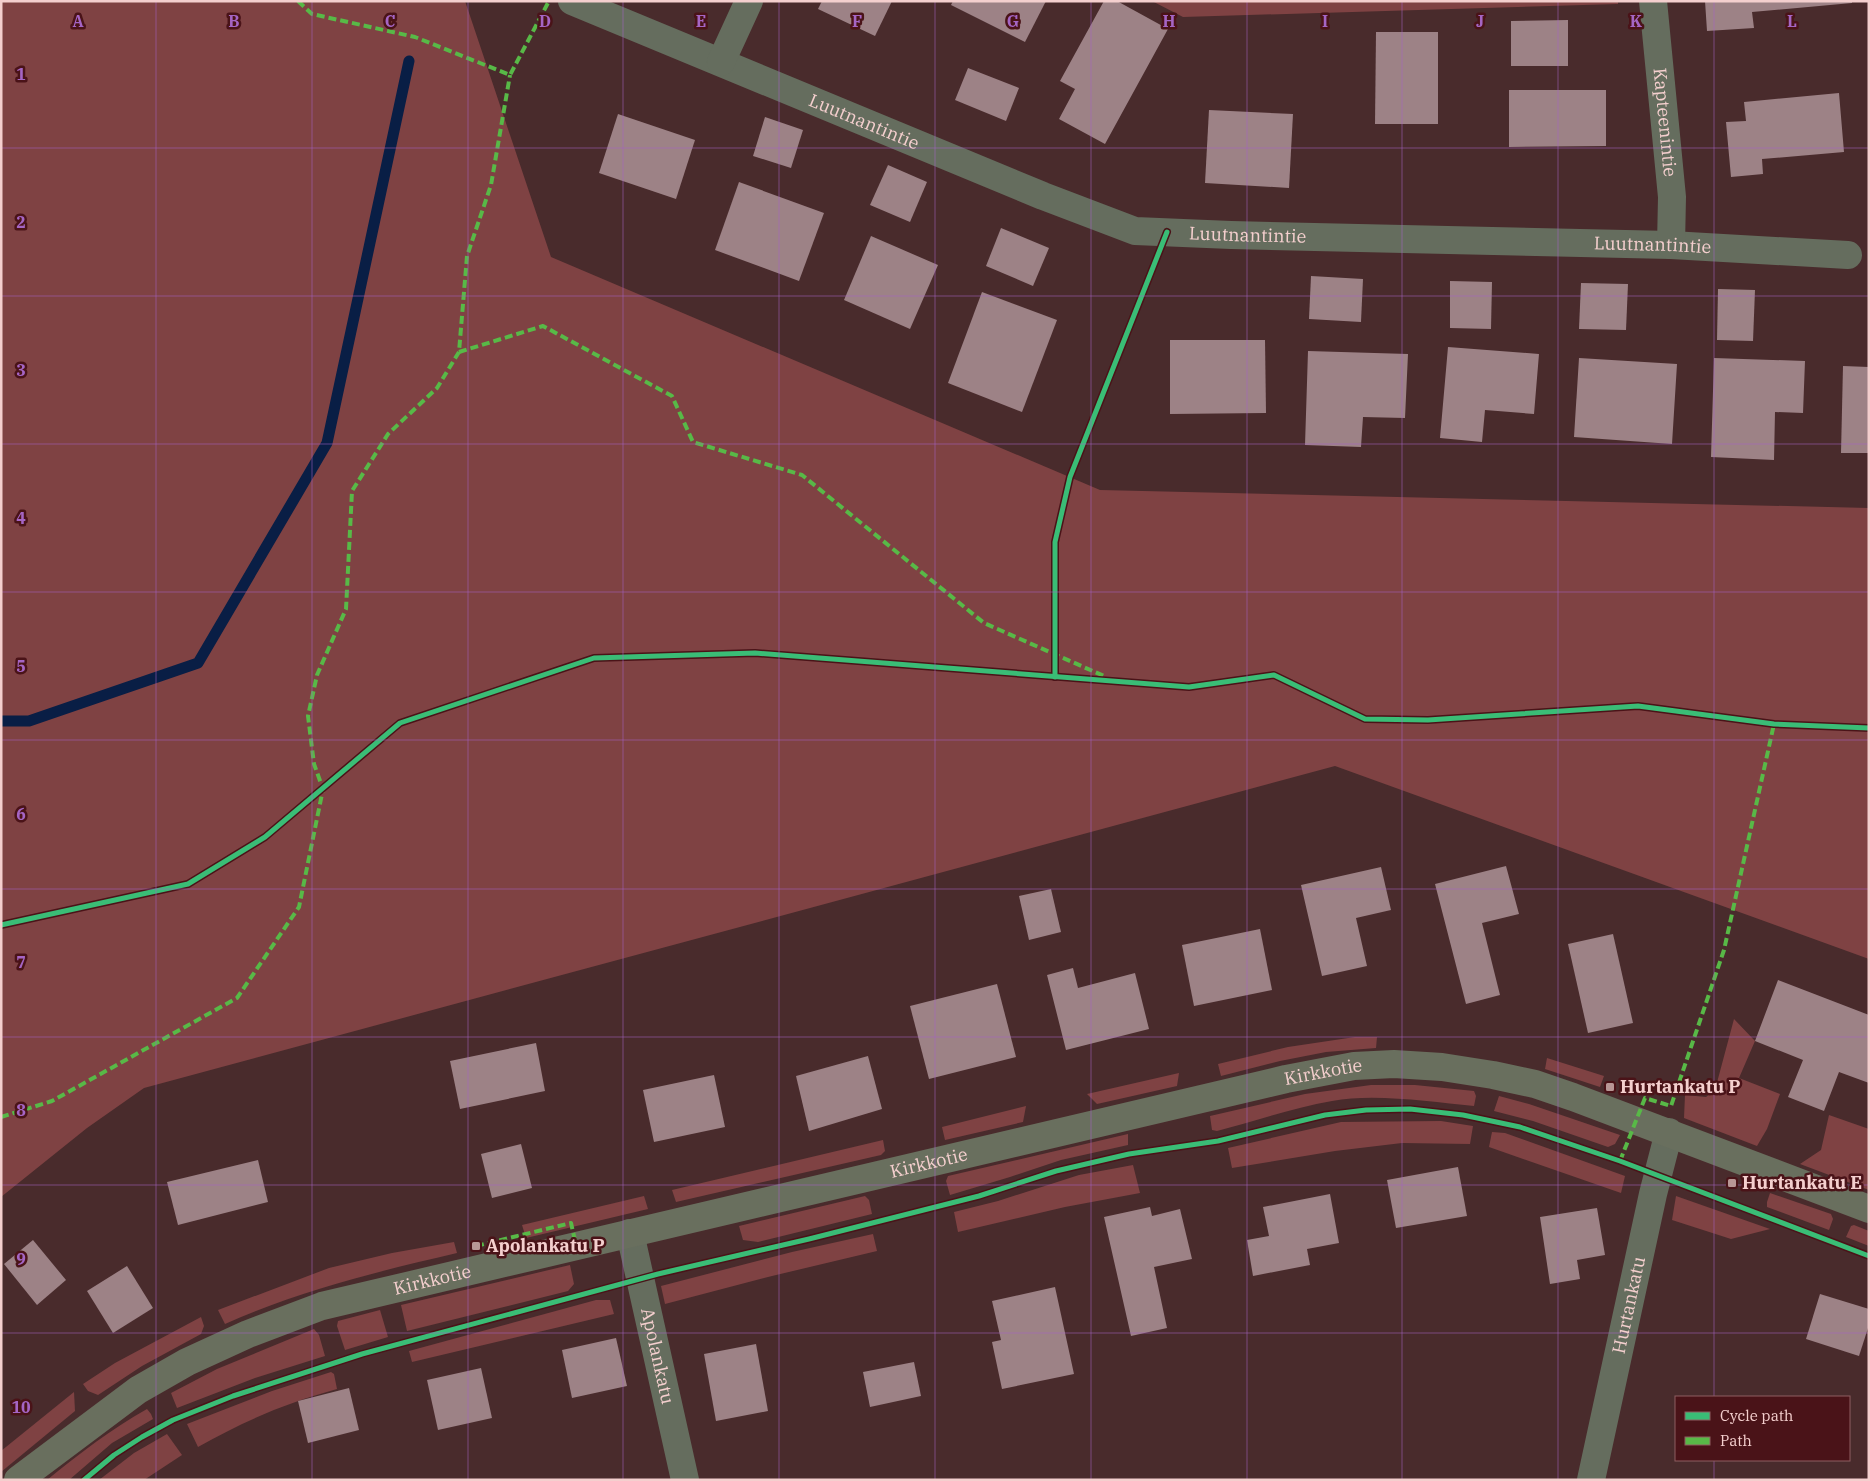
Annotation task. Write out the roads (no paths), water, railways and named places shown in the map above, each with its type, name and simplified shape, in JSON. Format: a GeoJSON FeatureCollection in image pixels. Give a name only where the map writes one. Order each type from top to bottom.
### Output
{"type":"FeatureCollection","features":[{"type":"Feature","properties":{"kind":"street","name":"Luutnantintie"},"geometry":{"type":"LineString","coordinates":[[572,1],[1043,196],[1134,231],[1672,245],[1848,255]]}},
{"type":"Feature","properties":{"kind":"street"},"geometry":{"type":"LineString","coordinates":[[721,62],[748,1]]}},
{"type":"Feature","properties":{"kind":"street","name":"Kapteenintie"},"geometry":{"type":"LineString","coordinates":[[1652,1],[1672,197],[1672,245]]}},
{"type":"Feature","properties":{"kind":"street","name":"Kirkkotie"},"geometry":{"type":"LineString","coordinates":[[18,1480],[138,1390],[187,1362],[248,1334],[322,1306],[1286,1079],[1354,1066],[1394,1064],[1442,1067],[1536,1084],[1669,1132],[1869,1209]]}},
{"type":"Feature","properties":{"kind":"street","name":"Hurtankatu"},"geometry":{"type":"LineString","coordinates":[[1591,1480],[1653,1194],[1669,1132]]}},
{"type":"Feature","properties":{"kind":"street","name":"Apolankatu"},"geometry":{"type":"LineString","coordinates":[[630,1233],[685,1480]]}},
{"type":"Feature","properties":{"kind":"waterway"},"geometry":{"type":"LineString","coordinates":[[1,721],[29,721],[198,663],[327,443],[409,61]]}},
{"type":"Feature","properties":{"kind":"place","name":"Hurtankatu P"},"geometry":{"type":"Point","coordinates":[1610,1087]}},
{"type":"Feature","properties":{"kind":"place","name":"Hurtankatu E"},"geometry":{"type":"Point","coordinates":[1732,1183]}},
{"type":"Feature","properties":{"kind":"place","name":"Apolankatu P"},"geometry":{"type":"Point","coordinates":[476,1246]}}]}
